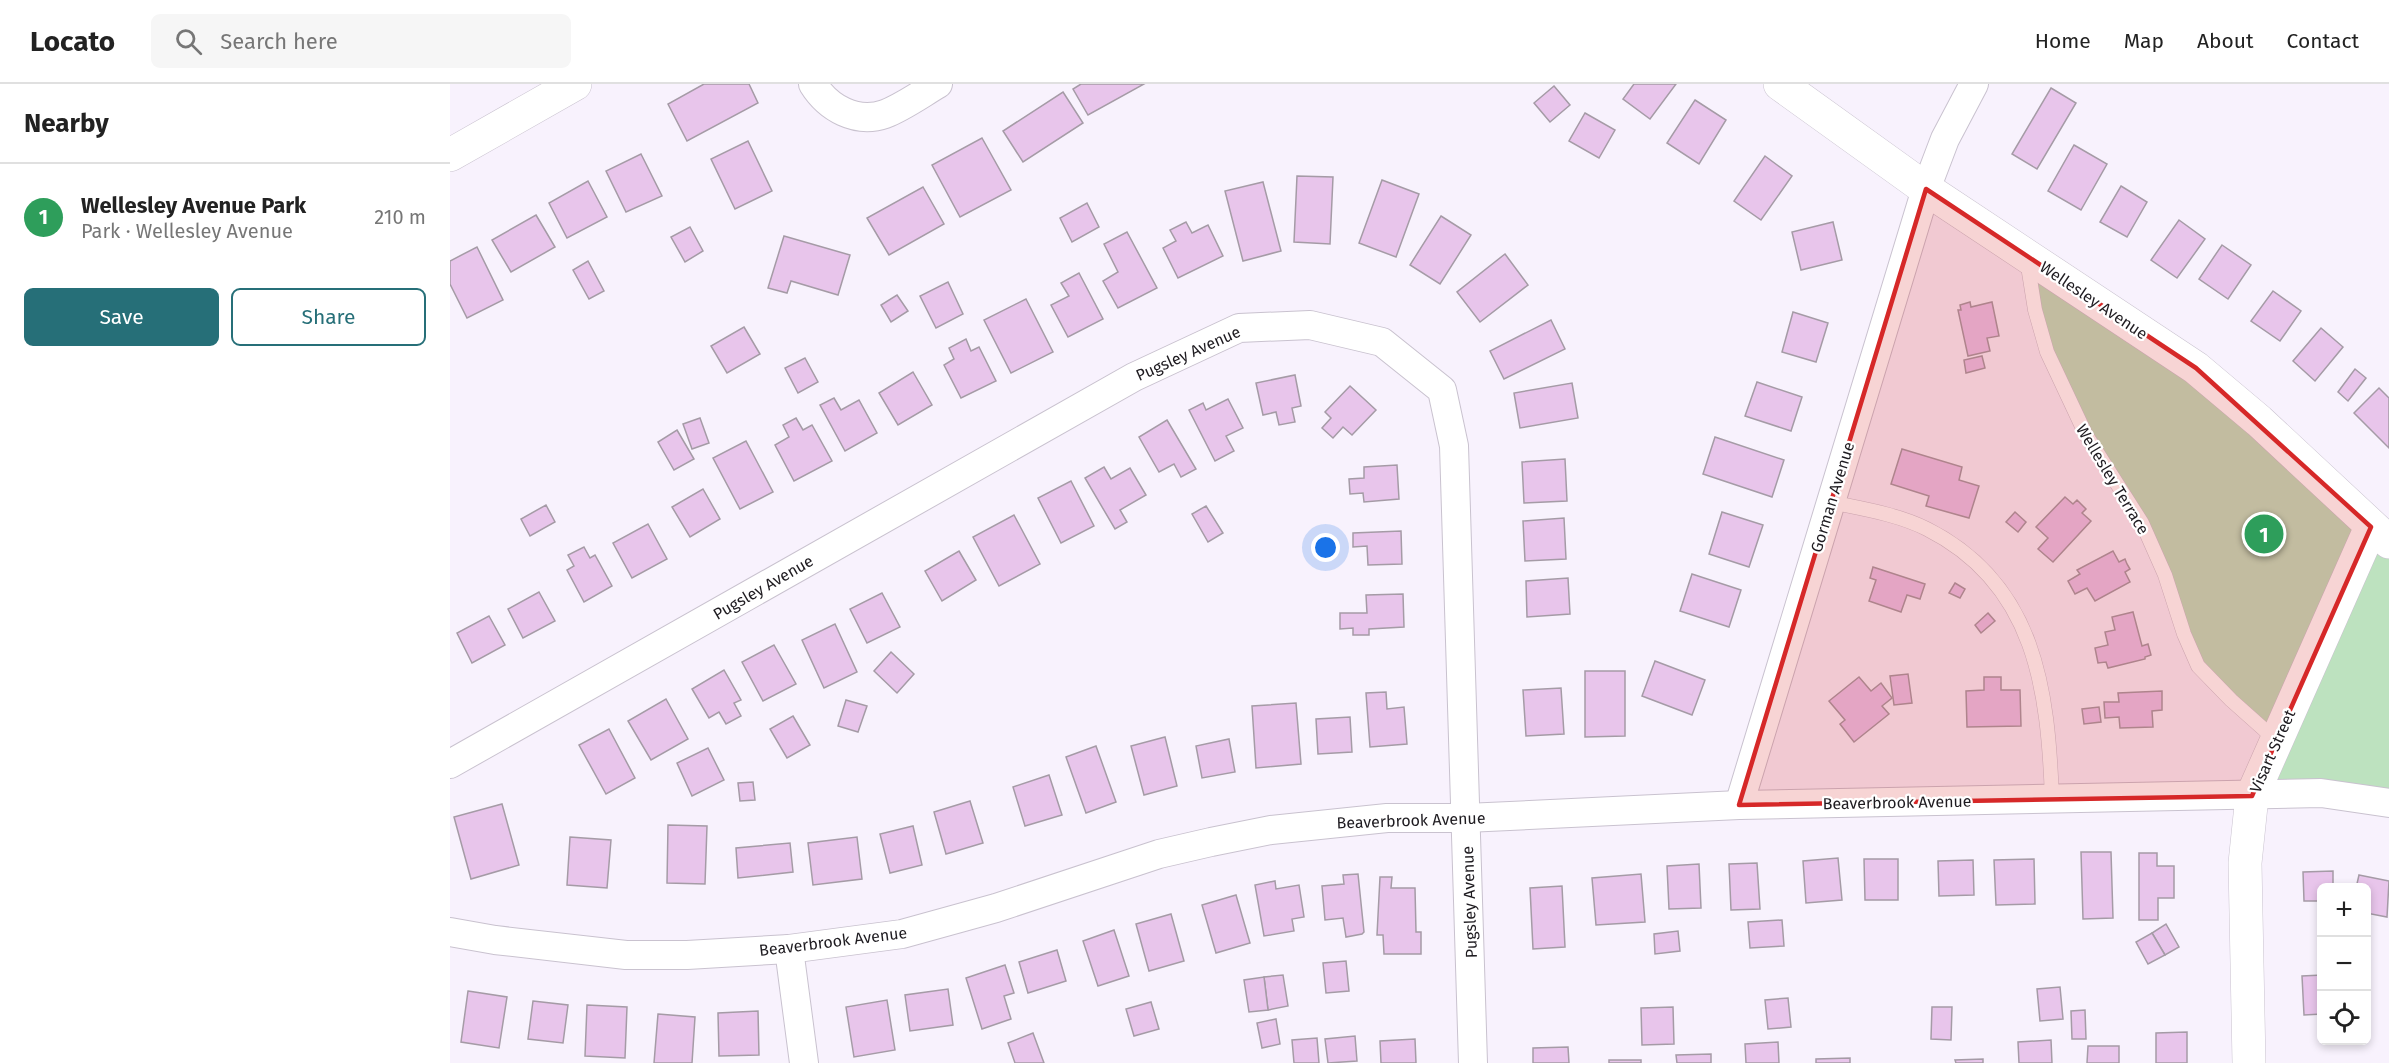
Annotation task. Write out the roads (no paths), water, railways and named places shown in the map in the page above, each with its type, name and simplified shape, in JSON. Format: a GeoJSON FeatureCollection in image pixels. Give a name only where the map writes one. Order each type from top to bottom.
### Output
{"type":"FeatureCollection","features":[{"type":"Feature","properties":{"kind":"street"},"geometry":{"type":"LineString","coordinates":[[452,150],[575,84]]}},
{"type":"Feature","properties":{"kind":"street"},"geometry":{"type":"LineString","coordinates":[[813,84],[821,97],[841,111],[860,118],[884,114],[938,84]]}},
{"type":"Feature","properties":{"kind":"street","name":"Wellesley Avenue"},"geometry":{"type":"LineString","coordinates":[[1780,84],[1926,189],[2196,368],[2259,421],[2380,534]]}},
{"type":"Feature","properties":{"kind":"street","name":"Gorman Avenue"},"geometry":{"type":"LineString","coordinates":[[1739,805],[1926,189],[1945,139],[1974,84]]}},
{"type":"Feature","properties":{"kind":"street","name":"Pugsley Avenue"},"geometry":{"type":"LineString","coordinates":[[450,764],[1134,377],[1239,328],[1310,325],[1382,342],[1442,390],[1454,446],[1473,1063]]}},
{"type":"Feature","properties":{"kind":"street","name":"Visart Street"},"geometry":{"type":"LineString","coordinates":[[2249,1063],[2245,863],[2252,796],[2380,534]]}},
{"type":"Feature","properties":{"kind":"street","name":"Beaverbrook Avenue"},"geometry":{"type":"LineString","coordinates":[[450,932],[495,940],[626,955],[687,955],[789,949],[902,934],[996,908],[1159,854],[1231,838],[1318,824],[1387,818],[1466,818],[1739,805],[2321,793],[2389,803]]}},
{"type":"Feature","properties":{"kind":"street"},"geometry":{"type":"LineString","coordinates":[[789,949],[804,1063]]}},
{"type":"Feature","properties":{"kind":"lane","name":"Wellesley Terrace"},"geometry":{"type":"LineString","coordinates":[[2025,254],[2047,352],[2086,435],[2142,523],[2165,575],[2184,634],[2198,666],[2231,700],[2277,741]]}},
{"type":"Feature","properties":{"kind":"lane"},"geometry":{"type":"LineString","coordinates":[[1830,502],[1904,519],[1927,529],[1968,556],[2004,592],[2018,618],[2043,693],[2050,744],[2052,799]]}},
{"type":"Feature","properties":{"kind":"place","name":"Wellesley Avenue Park"},"geometry":{"type":"Point","coordinates":[2264,534]}}]}
